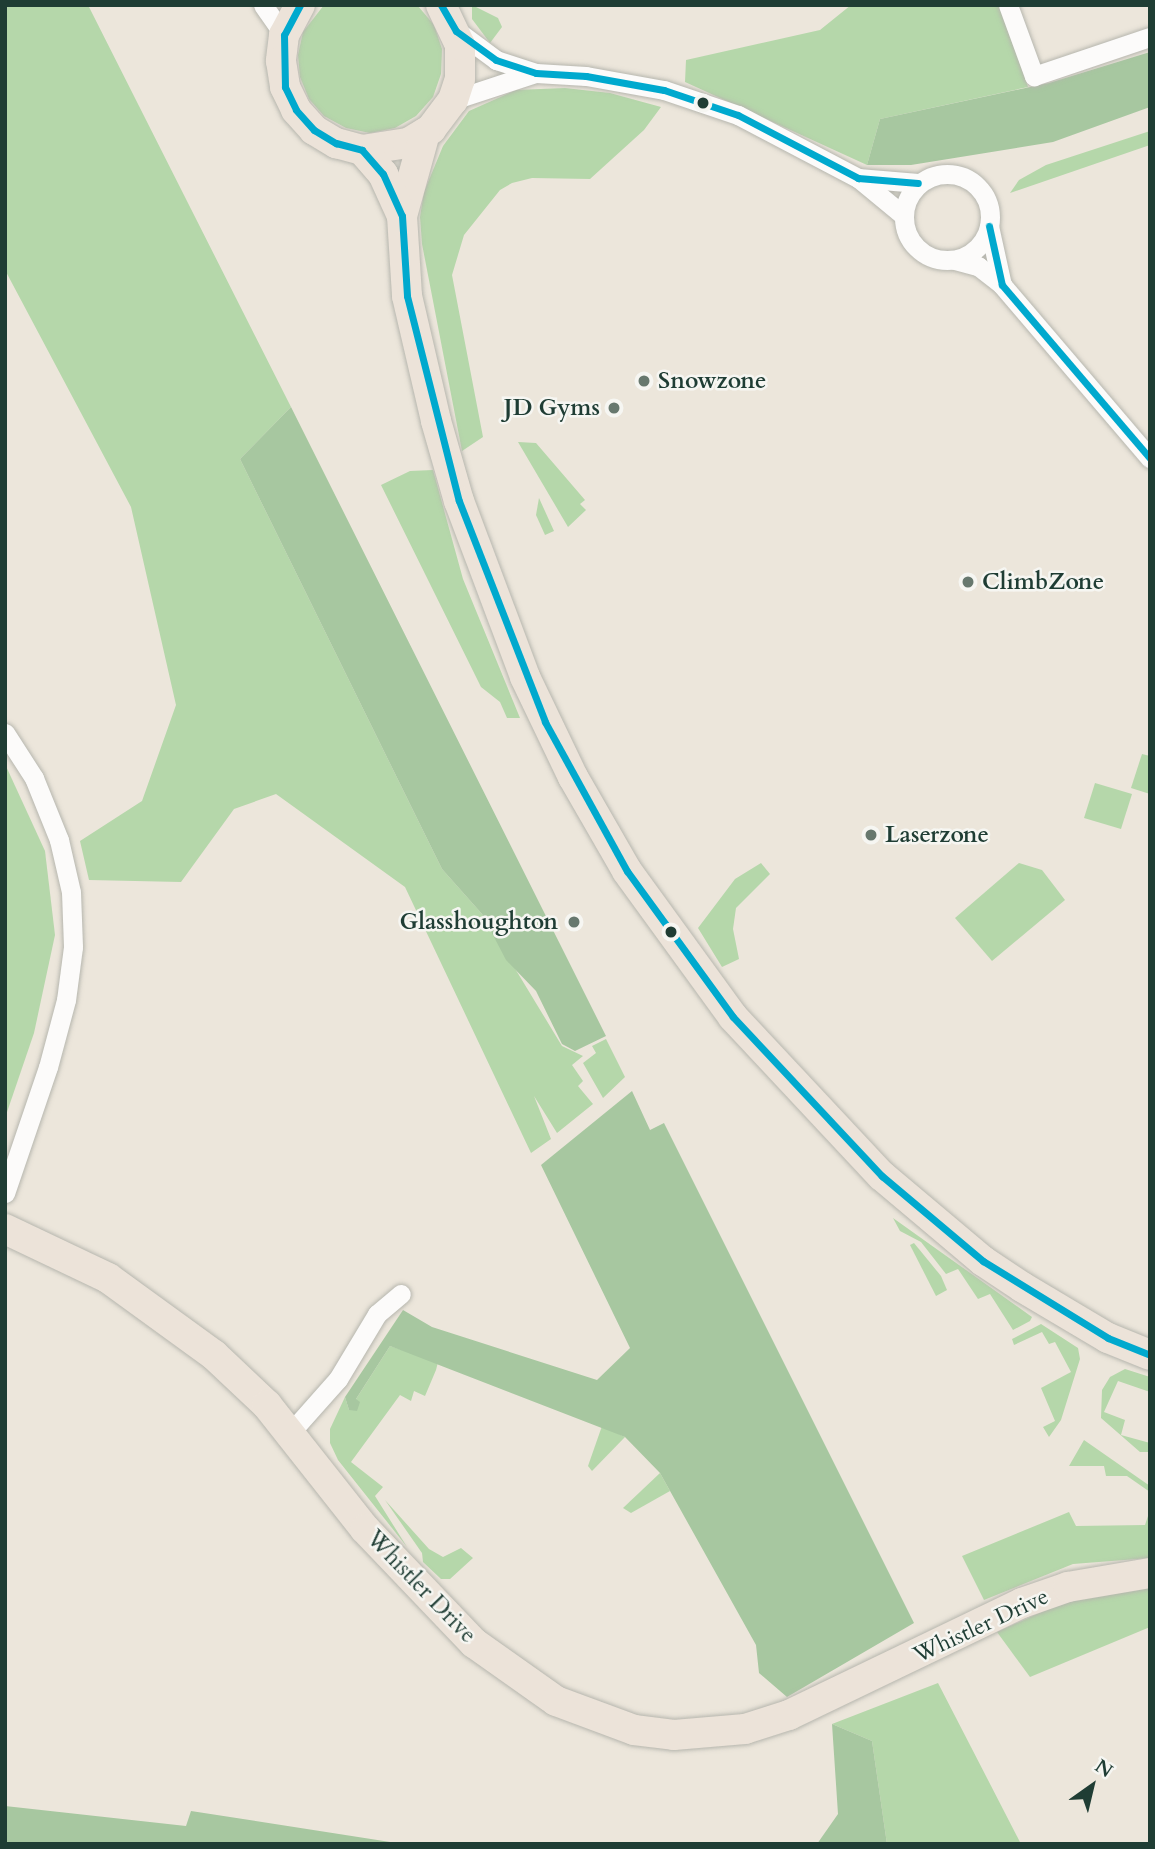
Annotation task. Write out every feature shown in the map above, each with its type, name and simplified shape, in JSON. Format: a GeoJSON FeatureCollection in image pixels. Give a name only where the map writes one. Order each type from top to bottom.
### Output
{"type":"FeatureCollection","features":[{"type":"Feature","properties":{"kind":"main road"},"geometry":{"type":"LineString","coordinates":[[300,5],[284,35],[283,74],[296,110],[314,130],[336,144],[362,150],[392,148],[425,133]]}},
{"type":"Feature","properties":{"kind":"main road"},"geometry":{"type":"LineString","coordinates":[[450,14],[461,59],[453,100],[425,133],[402,216],[407,296],[436,421],[459,501],[545,722],[627,871],[733,1017],[882,1176],[984,1261],[1108,1338],[1150,1355]]}},
{"type":"Feature","properties":{"kind":"main road"},"geometry":{"type":"LineString","coordinates":[[362,150],[383,174],[402,216]]}},
{"type":"Feature","properties":{"kind":"main road","name":"Whistler Drive"},"geometry":{"type":"LineString","coordinates":[[5,1229],[108,1279],[174,1323],[232,1371],[290,1433],[365,1529],[437,1609],[512,1674],[590,1717],[634,1730],[674,1735],[745,1729],[789,1715],[882,1673],[1022,1603],[1068,1587],[1150,1573]]}},
{"type":"Feature","properties":{"kind":"street"},"geometry":{"type":"LineString","coordinates":[[263,5],[284,35]]}},
{"type":"Feature","properties":{"kind":"street"},"geometry":{"type":"LineString","coordinates":[[1008,5],[1034,76],[1150,37]]}},
{"type":"Feature","properties":{"kind":"street"},"geometry":{"type":"LineString","coordinates":[[450,14],[496,60],[536,73],[586,76],[664,90],[738,115],[858,178],[903,215],[909,239],[922,254],[978,266],[1002,285],[1150,458]]}},
{"type":"Feature","properties":{"kind":"street"},"geometry":{"type":"LineString","coordinates":[[453,100],[536,73]]}},
{"type":"Feature","properties":{"kind":"street"},"geometry":{"type":"LineString","coordinates":[[858,178],[918,183],[945,173],[968,179],[984,193],[990,207],[989,226],[1002,285]]}},
{"type":"Feature","properties":{"kind":"street"},"geometry":{"type":"LineString","coordinates":[[903,215],[918,183]]}},
{"type":"Feature","properties":{"kind":"street"},"geometry":{"type":"LineString","coordinates":[[955,260],[977,248],[989,226]]}},
{"type":"Feature","properties":{"kind":"street"},"geometry":{"type":"LineString","coordinates":[[5,733],[34,778],[59,841],[71,892],[74,947],[66,1000],[48,1068],[5,1193]]}},
{"type":"Feature","properties":{"kind":"street"},"geometry":{"type":"LineString","coordinates":[[290,1433],[338,1379],[377,1314],[401,1294]]}},
{"type":"Feature","properties":{"kind":"green space"},"geometry":{"type":"Polygon","coordinates":[[[5,5],[88,5],[291,407],[240,459],[442,869],[482,914],[562,1046],[583,1056],[572,1065],[583,1081],[578,1086],[593,1104],[557,1133],[534,1096],[551,1139],[531,1153],[405,887],[276,794],[234,809],[181,882],[89,880],[80,841],[142,801],[176,705],[131,507],[5,270],[5,5]]]}},
{"type":"Feature","properties":{"kind":"green space"},"geometry":{"type":"Polygon","coordinates":[[[324,5],[418,6],[434,25],[442,49],[441,74],[433,97],[416,116],[395,128],[370,133],[346,128],[324,116],[309,99],[300,77],[298,55],[303,32],[324,5]]]}},
{"type":"Feature","properties":{"kind":"green space"},"geometry":{"type":"Polygon","coordinates":[[[472,5],[498,18],[502,27],[490,43],[472,19],[472,5]]]}},
{"type":"Feature","properties":{"kind":"green space"},"geometry":{"type":"Polygon","coordinates":[[[851,5],[1000,5],[1028,87],[880,119],[867,165],[685,82],[686,60],[820,30],[851,5]]]}},
{"type":"Feature","properties":{"kind":"green space"},"geometry":{"type":"Polygon","coordinates":[[[1150,52],[1150,107],[1053,142],[911,165],[867,165],[880,119],[1049,83],[1150,52]]]}},
{"type":"Feature","properties":{"kind":"green space"},"geometry":{"type":"Polygon","coordinates":[[[565,88],[610,93],[661,107],[644,130],[590,179],[532,178],[512,183],[500,190],[464,235],[452,275],[483,437],[462,451],[422,244],[420,217],[424,192],[443,146],[469,111],[516,90],[565,88]]]}},
{"type":"Feature","properties":{"kind":"green space"},"geometry":{"type":"Polygon","coordinates":[[[1150,131],[1150,145],[1010,193],[1019,180],[1046,165],[1150,131]]]}},
{"type":"Feature","properties":{"kind":"green space"},"geometry":{"type":"Polygon","coordinates":[[[291,407],[606,1036],[575,1051],[562,1044],[536,991],[506,960],[482,914],[442,869],[240,459],[291,407]]]}},
{"type":"Feature","properties":{"kind":"green space"},"geometry":{"type":"Polygon","coordinates":[[[518,442],[536,443],[585,500],[580,504],[586,510],[568,527],[518,442]]]}},
{"type":"Feature","properties":{"kind":"green space"},"geometry":{"type":"Polygon","coordinates":[[[433,470],[463,579],[520,718],[507,718],[500,702],[481,687],[381,485],[410,471],[433,470]]]}},
{"type":"Feature","properties":{"kind":"green space"},"geometry":{"type":"Polygon","coordinates":[[[539,498],[554,531],[545,535],[536,515],[539,498]]]}},
{"type":"Feature","properties":{"kind":"green space"},"geometry":{"type":"Polygon","coordinates":[[[1142,754],[1150,756],[1150,794],[1131,788],[1142,754]]]}},
{"type":"Feature","properties":{"kind":"green space"},"geometry":{"type":"Polygon","coordinates":[[[5,764],[45,851],[55,935],[34,1033],[5,1118],[5,764]]]}},
{"type":"Feature","properties":{"kind":"green space"},"geometry":{"type":"Polygon","coordinates":[[[1095,783],[1132,794],[1121,829],[1084,818],[1095,783]]]}},
{"type":"Feature","properties":{"kind":"green space"},"geometry":{"type":"Polygon","coordinates":[[[761,863],[770,874],[736,908],[733,929],[739,959],[722,967],[698,928],[735,879],[761,863]]]}},
{"type":"Feature","properties":{"kind":"green space"},"geometry":{"type":"Polygon","coordinates":[[[1019,863],[1042,870],[1065,900],[992,961],[955,918],[1019,863]]]}},
{"type":"Feature","properties":{"kind":"green space"},"geometry":{"type":"Polygon","coordinates":[[[606,1039],[625,1077],[603,1098],[583,1063],[596,1053],[592,1046],[606,1039]]]}},
{"type":"Feature","properties":{"kind":"green space"},"geometry":{"type":"Polygon","coordinates":[[[632,1091],[650,1130],[664,1123],[914,1623],[787,1697],[759,1673],[756,1645],[660,1473],[625,1437],[390,1346],[356,1399],[360,1402],[357,1411],[349,1410],[345,1397],[403,1310],[432,1327],[597,1380],[630,1348],[541,1165],[632,1091]]]}},
{"type":"Feature","properties":{"kind":"green space"},"geometry":{"type":"Polygon","coordinates":[[[893,1218],[1032,1317],[1030,1321],[1013,1330],[990,1294],[978,1299],[958,1269],[946,1274],[921,1242],[900,1231],[893,1218]]]}},
{"type":"Feature","properties":{"kind":"green space"},"geometry":{"type":"Polygon","coordinates":[[[914,1243],[941,1276],[947,1290],[936,1296],[910,1245],[914,1243]]]}},
{"type":"Feature","properties":{"kind":"green space"},"geometry":{"type":"Polygon","coordinates":[[[1041,1324],[1078,1348],[1080,1359],[1061,1420],[1049,1437],[1043,1427],[1055,1421],[1041,1388],[1071,1372],[1055,1342],[1049,1344],[1042,1332],[1014,1345],[1012,1339],[1041,1324]]]}},
{"type":"Feature","properties":{"kind":"green space"},"geometry":{"type":"Polygon","coordinates":[[[390,1346],[438,1362],[436,1370],[425,1396],[414,1391],[411,1401],[400,1395],[351,1462],[383,1487],[375,1496],[407,1547],[338,1460],[330,1443],[330,1429],[345,1397],[349,1410],[390,1346]]]}},
{"type":"Feature","properties":{"kind":"green space"},"geometry":{"type":"Polygon","coordinates":[[[1125,1369],[1150,1377],[1150,1392],[1118,1381],[1104,1412],[1125,1420],[1121,1435],[1150,1443],[1150,1452],[1140,1452],[1101,1418],[1102,1390],[1110,1377],[1125,1369]]]}},
{"type":"Feature","properties":{"kind":"green space"},"geometry":{"type":"Polygon","coordinates":[[[602,1426],[625,1437],[592,1471],[588,1466],[602,1426]]]}},
{"type":"Feature","properties":{"kind":"green space"},"geometry":{"type":"Polygon","coordinates":[[[1084,1440],[1150,1486],[1150,1492],[1127,1476],[1106,1476],[1104,1466],[1069,1466],[1084,1440]]]}},
{"type":"Feature","properties":{"kind":"green space"},"geometry":{"type":"Polygon","coordinates":[[[660,1473],[670,1491],[631,1513],[623,1508],[660,1473]]]}},
{"type":"Feature","properties":{"kind":"green space"},"geometry":{"type":"Polygon","coordinates":[[[385,1500],[429,1549],[443,1557],[461,1548],[473,1558],[450,1579],[441,1579],[423,1562],[422,1553],[385,1500]]]}},
{"type":"Feature","properties":{"kind":"green space"},"geometry":{"type":"Polygon","coordinates":[[[1150,1510],[1150,1558],[1073,1564],[984,1600],[962,1556],[1069,1512],[1076,1526],[1145,1525],[1150,1510]]]}},
{"type":"Feature","properties":{"kind":"green space"},"geometry":{"type":"Polygon","coordinates":[[[1150,1585],[1150,1627],[1030,1677],[997,1632],[1066,1601],[1150,1585]]]}},
{"type":"Feature","properties":{"kind":"green space"},"geometry":{"type":"Polygon","coordinates":[[[938,1683],[1021,1844],[887,1844],[872,1741],[832,1724],[938,1683]]]}},
{"type":"Feature","properties":{"kind":"green space"},"geometry":{"type":"Polygon","coordinates":[[[832,1724],[872,1741],[887,1844],[817,1844],[838,1814],[832,1724]]]}},
{"type":"Feature","properties":{"kind":"green space"},"geometry":{"type":"Polygon","coordinates":[[[5,1806],[186,1826],[191,1811],[403,1844],[5,1844],[5,1806]]]}},
{"type":"Feature","properties":{"kind":"transit line"},"geometry":{"type":"LineString","coordinates":[[300,5],[284,35],[285,87],[296,110],[314,130],[336,143],[362,150],[383,174],[402,216],[407,296],[459,501],[545,722],[627,871],[733,1017],[882,1176],[983,1261],[1108,1338],[1150,1355]]}},
{"type":"Feature","properties":{"kind":"transit line"},"geometry":{"type":"LineString","coordinates":[[441,5],[456,31],[496,60],[536,73],[586,76],[664,90],[738,115],[858,178],[918,183]]}},
{"type":"Feature","properties":{"kind":"transit line"},"geometry":{"type":"LineString","coordinates":[[989,226],[1002,285],[1150,458]]}},
{"type":"Feature","properties":{"kind":"place","name":"Snowzone"},"geometry":{"type":"Point","coordinates":[644,381]}},
{"type":"Feature","properties":{"kind":"place","name":"JD Gyms"},"geometry":{"type":"Point","coordinates":[614,408]}},
{"type":"Feature","properties":{"kind":"place","name":"ClimbZone"},"geometry":{"type":"Point","coordinates":[968,582]}},
{"type":"Feature","properties":{"kind":"place","name":"Laserzone"},"geometry":{"type":"Point","coordinates":[871,835]}},
{"type":"Feature","properties":{"kind":"place","name":"Glasshoughton"},"geometry":{"type":"Point","coordinates":[574,922]}}]}
